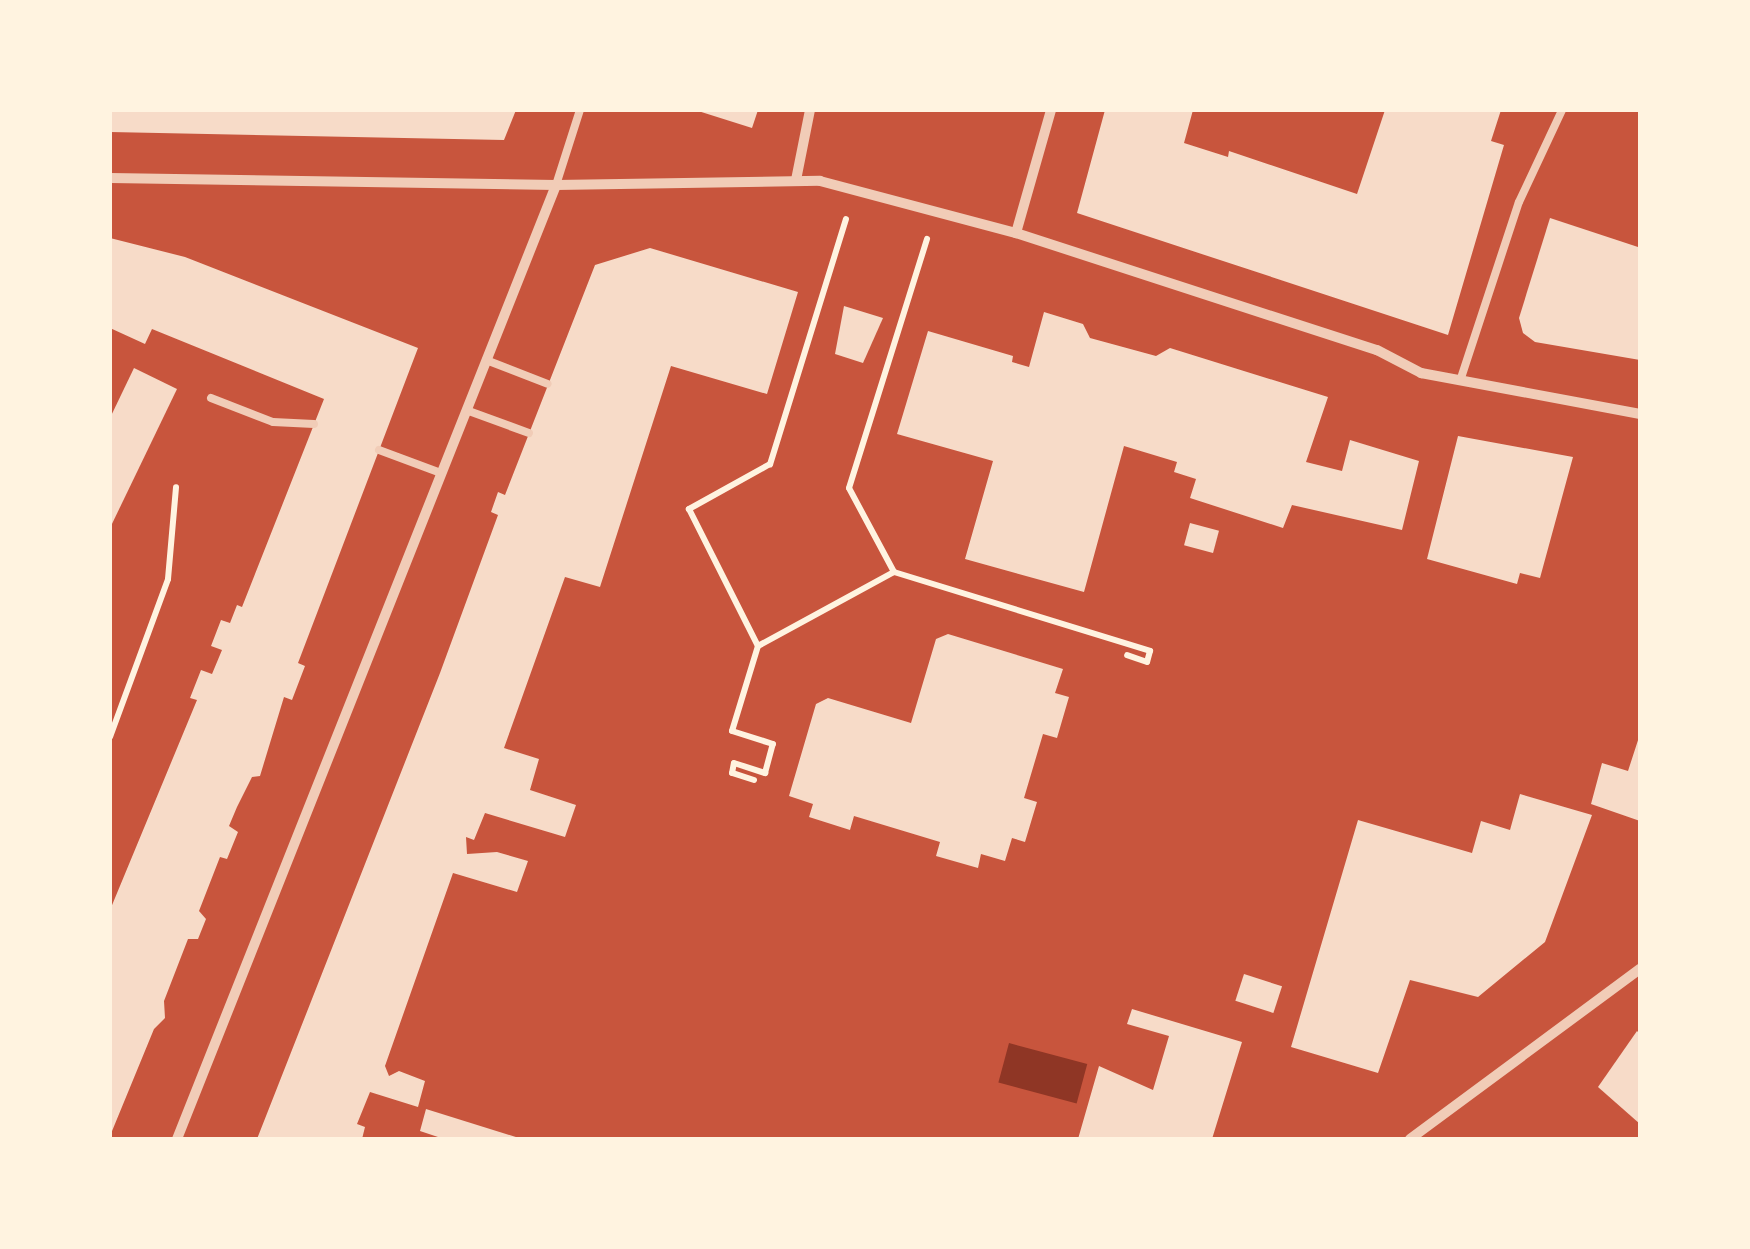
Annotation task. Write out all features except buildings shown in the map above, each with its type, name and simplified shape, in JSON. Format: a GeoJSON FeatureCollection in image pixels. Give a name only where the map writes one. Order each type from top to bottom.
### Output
{"type":"FeatureCollection","features":[{"type":"Feature","properties":{"kind":"street"},"geometry":{"type":"LineString","coordinates":[[796,180],[810,110]]}},
{"type":"Feature","properties":{"kind":"street"},"geometry":{"type":"LineString","coordinates":[[1016,233],[1052,110]]}},
{"type":"Feature","properties":{"kind":"street"},"geometry":{"type":"LineString","coordinates":[[110,178],[556,184],[796,180],[857,190],[1016,233],[1377,350],[1421,374],[1640,414]]}},
{"type":"Feature","properties":{"kind":"street"},"geometry":{"type":"LineString","coordinates":[[177,1139],[556,184]]}},
{"type":"Feature","properties":{"kind":"street"},"geometry":{"type":"LineString","coordinates":[[1410,1139],[1640,969]]}},
{"type":"Feature","properties":{"kind":"lane"},"geometry":{"type":"LineString","coordinates":[[556,184],[580,110]]}},
{"type":"Feature","properties":{"kind":"lane"},"geometry":{"type":"LineString","coordinates":[[1460,381],[1519,202],[1562,110]]}},
{"type":"Feature","properties":{"kind":"lane"},"geometry":{"type":"LineString","coordinates":[[486,360],[548,384]]}},
{"type":"Feature","properties":{"kind":"lane"},"geometry":{"type":"LineString","coordinates":[[211,398],[273,422],[314,424]]}},
{"type":"Feature","properties":{"kind":"lane"},"geometry":{"type":"LineString","coordinates":[[466,410],[529,433]]}},
{"type":"Feature","properties":{"kind":"lane"},"geometry":{"type":"LineString","coordinates":[[379,450],[441,473]]}},
{"type":"Feature","properties":{"kind":"path"},"geometry":{"type":"LineString","coordinates":[[754,780],[732,773],[734,764],[764,772],[773,744],[732,731],[758,646],[689,509],[770,464],[857,190]]}},
{"type":"Feature","properties":{"kind":"path"},"geometry":{"type":"LineString","coordinates":[[936,211],[849,488],[894,572],[1150,650],[1147,662],[1127,656]]}},
{"type":"Feature","properties":{"kind":"path"},"geometry":{"type":"LineString","coordinates":[[110,737],[168,579],[176,487]]}},
{"type":"Feature","properties":{"kind":"path"},"geometry":{"type":"LineString","coordinates":[[758,646],[894,572]]}},
{"type":"Feature","properties":{"kind":"shaded area"},"geometry":{"type":"Polygon","coordinates":[[[1009,1043],[1087,1064],[1077,1104],[998,1083],[1009,1043]]]}}]}
